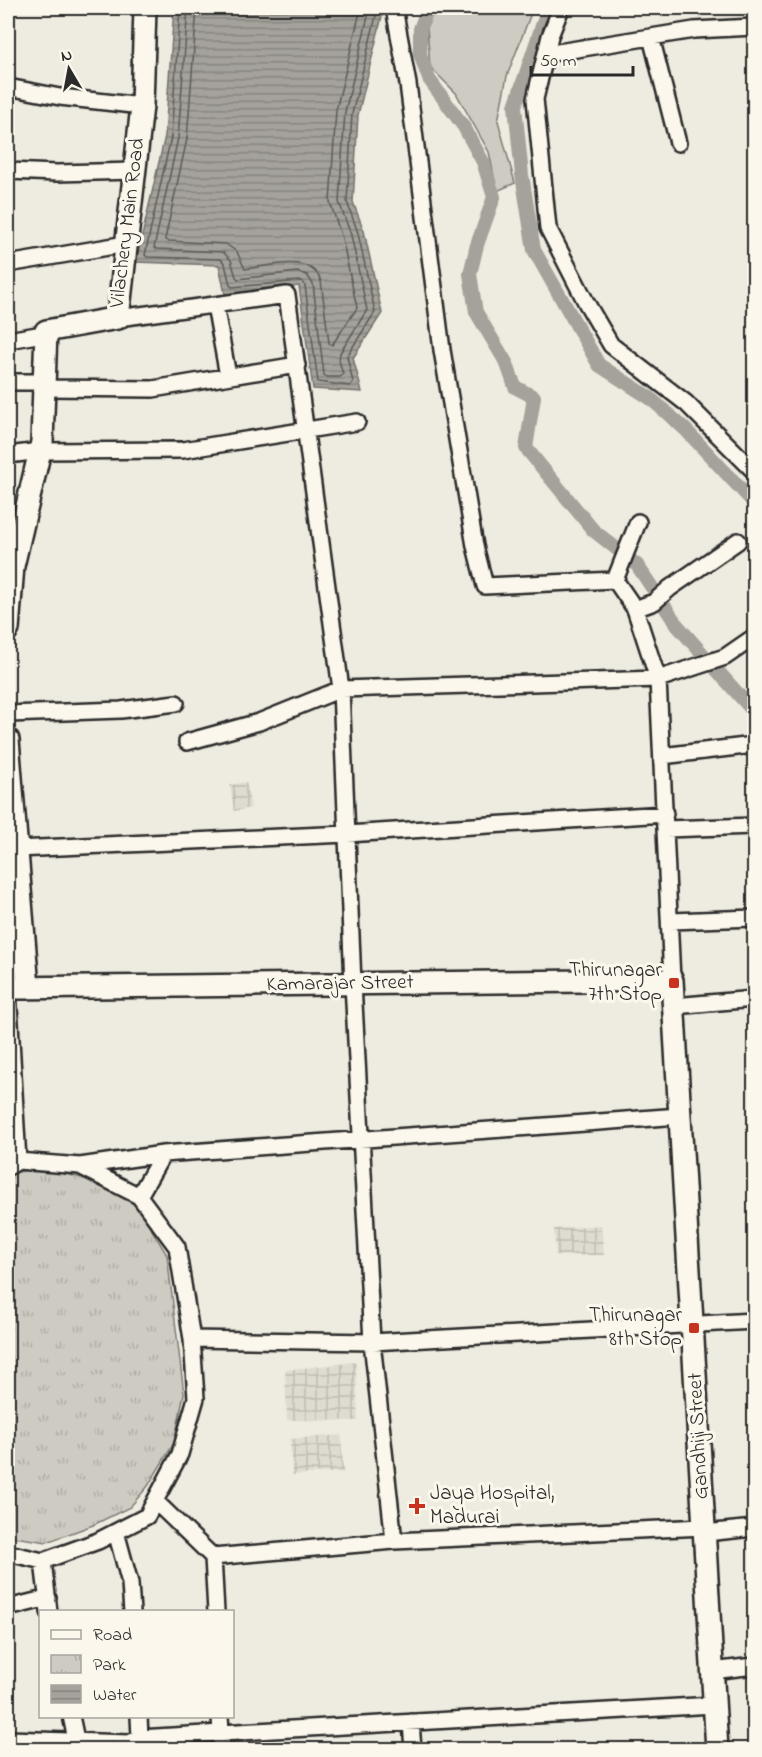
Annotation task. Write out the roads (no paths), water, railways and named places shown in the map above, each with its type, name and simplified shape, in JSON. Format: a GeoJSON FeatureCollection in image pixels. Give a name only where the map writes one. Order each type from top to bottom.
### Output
{"type":"FeatureCollection","features":[{"type":"Feature","properties":{"kind":"main road","name":"Vilachery Main Road"},"geometry":{"type":"LineString","coordinates":[[46,331],[118,318],[141,106],[145,8]]}},
{"type":"Feature","properties":{"kind":"main road"},"geometry":{"type":"LineString","coordinates":[[8,628],[12,554],[40,451],[46,331]]}},
{"type":"Feature","properties":{"kind":"main road"},"geometry":{"type":"LineString","coordinates":[[8,740],[13,843],[15,988]]}},
{"type":"Feature","properties":{"kind":"main road","name":"Kamarajar Street"},"geometry":{"type":"LineString","coordinates":[[15,988],[672,980]]}},
{"type":"Feature","properties":{"kind":"main road","name":"Gandhiji Street"},"geometry":{"type":"LineString","coordinates":[[672,980],[717,1749]]}},
{"type":"Feature","properties":{"kind":"street"},"geometry":{"type":"LineString","coordinates":[[394,8],[408,84],[442,350],[475,546],[485,586],[615,580]]}},
{"type":"Feature","properties":{"kind":"street"},"geometry":{"type":"LineString","coordinates":[[561,8],[535,99],[549,228],[587,304],[611,345],[686,403],[754,471]]}},
{"type":"Feature","properties":{"kind":"street"},"geometry":{"type":"LineString","coordinates":[[546,54],[694,30],[754,27]]}},
{"type":"Feature","properties":{"kind":"street"},"geometry":{"type":"LineString","coordinates":[[651,37],[678,142]]}},
{"type":"Feature","properties":{"kind":"street"},"geometry":{"type":"LineString","coordinates":[[8,87],[60,97],[141,106]]}},
{"type":"Feature","properties":{"kind":"street"},"geometry":{"type":"LineString","coordinates":[[8,171],[57,173],[134,171]]}},
{"type":"Feature","properties":{"kind":"street"},"geometry":{"type":"LineString","coordinates":[[8,264],[126,244]]}},
{"type":"Feature","properties":{"kind":"street"},"geometry":{"type":"LineString","coordinates":[[118,318],[287,295],[341,689],[353,984],[372,1342],[394,1541]]}},
{"type":"Feature","properties":{"kind":"street"},"geometry":{"type":"LineString","coordinates":[[215,305],[228,376]]}},
{"type":"Feature","properties":{"kind":"street"},"geometry":{"type":"LineString","coordinates":[[8,340],[46,331]]}},
{"type":"Feature","properties":{"kind":"street"},"geometry":{"type":"LineString","coordinates":[[8,382],[153,389],[297,365]]}},
{"type":"Feature","properties":{"kind":"street"},"geometry":{"type":"LineString","coordinates":[[8,455],[40,451],[183,450],[357,422]]}},
{"type":"Feature","properties":{"kind":"street"},"geometry":{"type":"LineString","coordinates":[[615,580],[638,522]]}},
{"type":"Feature","properties":{"kind":"street"},"geometry":{"type":"LineString","coordinates":[[635,609],[654,602],[670,588],[738,541]]}},
{"type":"Feature","properties":{"kind":"street"},"geometry":{"type":"LineString","coordinates":[[615,580],[635,609],[658,679],[672,980]]}},
{"type":"Feature","properties":{"kind":"street"},"geometry":{"type":"LineString","coordinates":[[188,742],[259,722],[341,689],[658,679],[725,657],[754,637]]}},
{"type":"Feature","properties":{"kind":"street"},"geometry":{"type":"LineString","coordinates":[[8,714],[121,710],[176,703]]}},
{"type":"Feature","properties":{"kind":"street"},"geometry":{"type":"LineString","coordinates":[[662,756],[754,745]]}},
{"type":"Feature","properties":{"kind":"street"},"geometry":{"type":"LineString","coordinates":[[13,843],[347,834],[665,821],[754,826]]}},
{"type":"Feature","properties":{"kind":"street"},"geometry":{"type":"LineString","coordinates":[[670,921],[754,918]]}},
{"type":"Feature","properties":{"kind":"street"},"geometry":{"type":"LineString","coordinates":[[15,988],[13,1157],[80,1166],[164,1154],[680,1116]]}},
{"type":"Feature","properties":{"kind":"street"},"geometry":{"type":"LineString","coordinates":[[674,1006],[754,999]]}},
{"type":"Feature","properties":{"kind":"street"},"geometry":{"type":"LineString","coordinates":[[139,1196],[164,1154]]}},
{"type":"Feature","properties":{"kind":"street"},"geometry":{"type":"LineString","coordinates":[[8,1553],[43,1561],[98,1541],[147,1516],[180,1454],[196,1398],[192,1339],[177,1248],[139,1196],[80,1166]]}},
{"type":"Feature","properties":{"kind":"street"},"geometry":{"type":"LineString","coordinates":[[192,1339],[372,1342],[754,1322]]}},
{"type":"Feature","properties":{"kind":"street"},"geometry":{"type":"LineString","coordinates":[[155,1501],[213,1557],[216,1610]]}},
{"type":"Feature","properties":{"kind":"street"},"geometry":{"type":"LineString","coordinates":[[213,1557],[394,1541],[754,1528]]}},
{"type":"Feature","properties":{"kind":"street"},"geometry":{"type":"LineString","coordinates":[[116,1532],[130,1583],[132,1610]]}},
{"type":"Feature","properties":{"kind":"street"},"geometry":{"type":"LineString","coordinates":[[8,1608],[48,1605],[43,1561]]}},
{"type":"Feature","properties":{"kind":"street"},"geometry":{"type":"LineString","coordinates":[[712,1671],[754,1666]]}},
{"type":"Feature","properties":{"kind":"street"},"geometry":{"type":"LineString","coordinates":[[8,1739],[78,1745],[129,1743],[140,1738],[221,1732],[714,1705]]}},
{"type":"Feature","properties":{"kind":"street"},"geometry":{"type":"LineString","coordinates":[[71,1718],[78,1745]]}},
{"type":"Feature","properties":{"kind":"street"},"geometry":{"type":"LineString","coordinates":[[138,1718],[140,1738]]}},
{"type":"Feature","properties":{"kind":"street"},"geometry":{"type":"LineString","coordinates":[[220,1718],[222,1749]]}},
{"type":"Feature","properties":{"kind":"street"},"geometry":{"type":"LineString","coordinates":[[411,1722],[412,1749]]}},
{"type":"Feature","properties":{"kind":"water"},"geometry":{"type":"Polygon","coordinates":[[[174,8],[384,8],[358,115],[353,202],[364,231],[382,313],[353,358],[362,392],[313,389],[299,286],[225,294],[219,265],[136,262],[165,136],[174,8]]]}},
{"type":"Feature","properties":{"kind":"waterway"},"geometry":{"type":"LineString","coordinates":[[428,8],[420,29],[420,54],[429,79],[464,127],[483,162],[494,197],[477,245],[470,274],[476,312],[507,364],[515,387],[534,397],[526,448],[593,530],[637,565],[677,625],[754,712]]}},
{"type":"Feature","properties":{"kind":"waterway"},"geometry":{"type":"LineString","coordinates":[[548,8],[515,106],[522,175],[534,250],[599,365],[650,398],[685,429],[754,503]]}},
{"type":"Feature","properties":{"kind":"place","name":"Thirunagar 7th Stop"},"geometry":{"type":"Point","coordinates":[674,983]}},
{"type":"Feature","properties":{"kind":"place","name":"Thirunagar 8th Stop"},"geometry":{"type":"Point","coordinates":[694,1328]}},
{"type":"Feature","properties":{"kind":"place","name":"Jaya Hospital, Madurai"},"geometry":{"type":"Point","coordinates":[417,1506]}}]}
